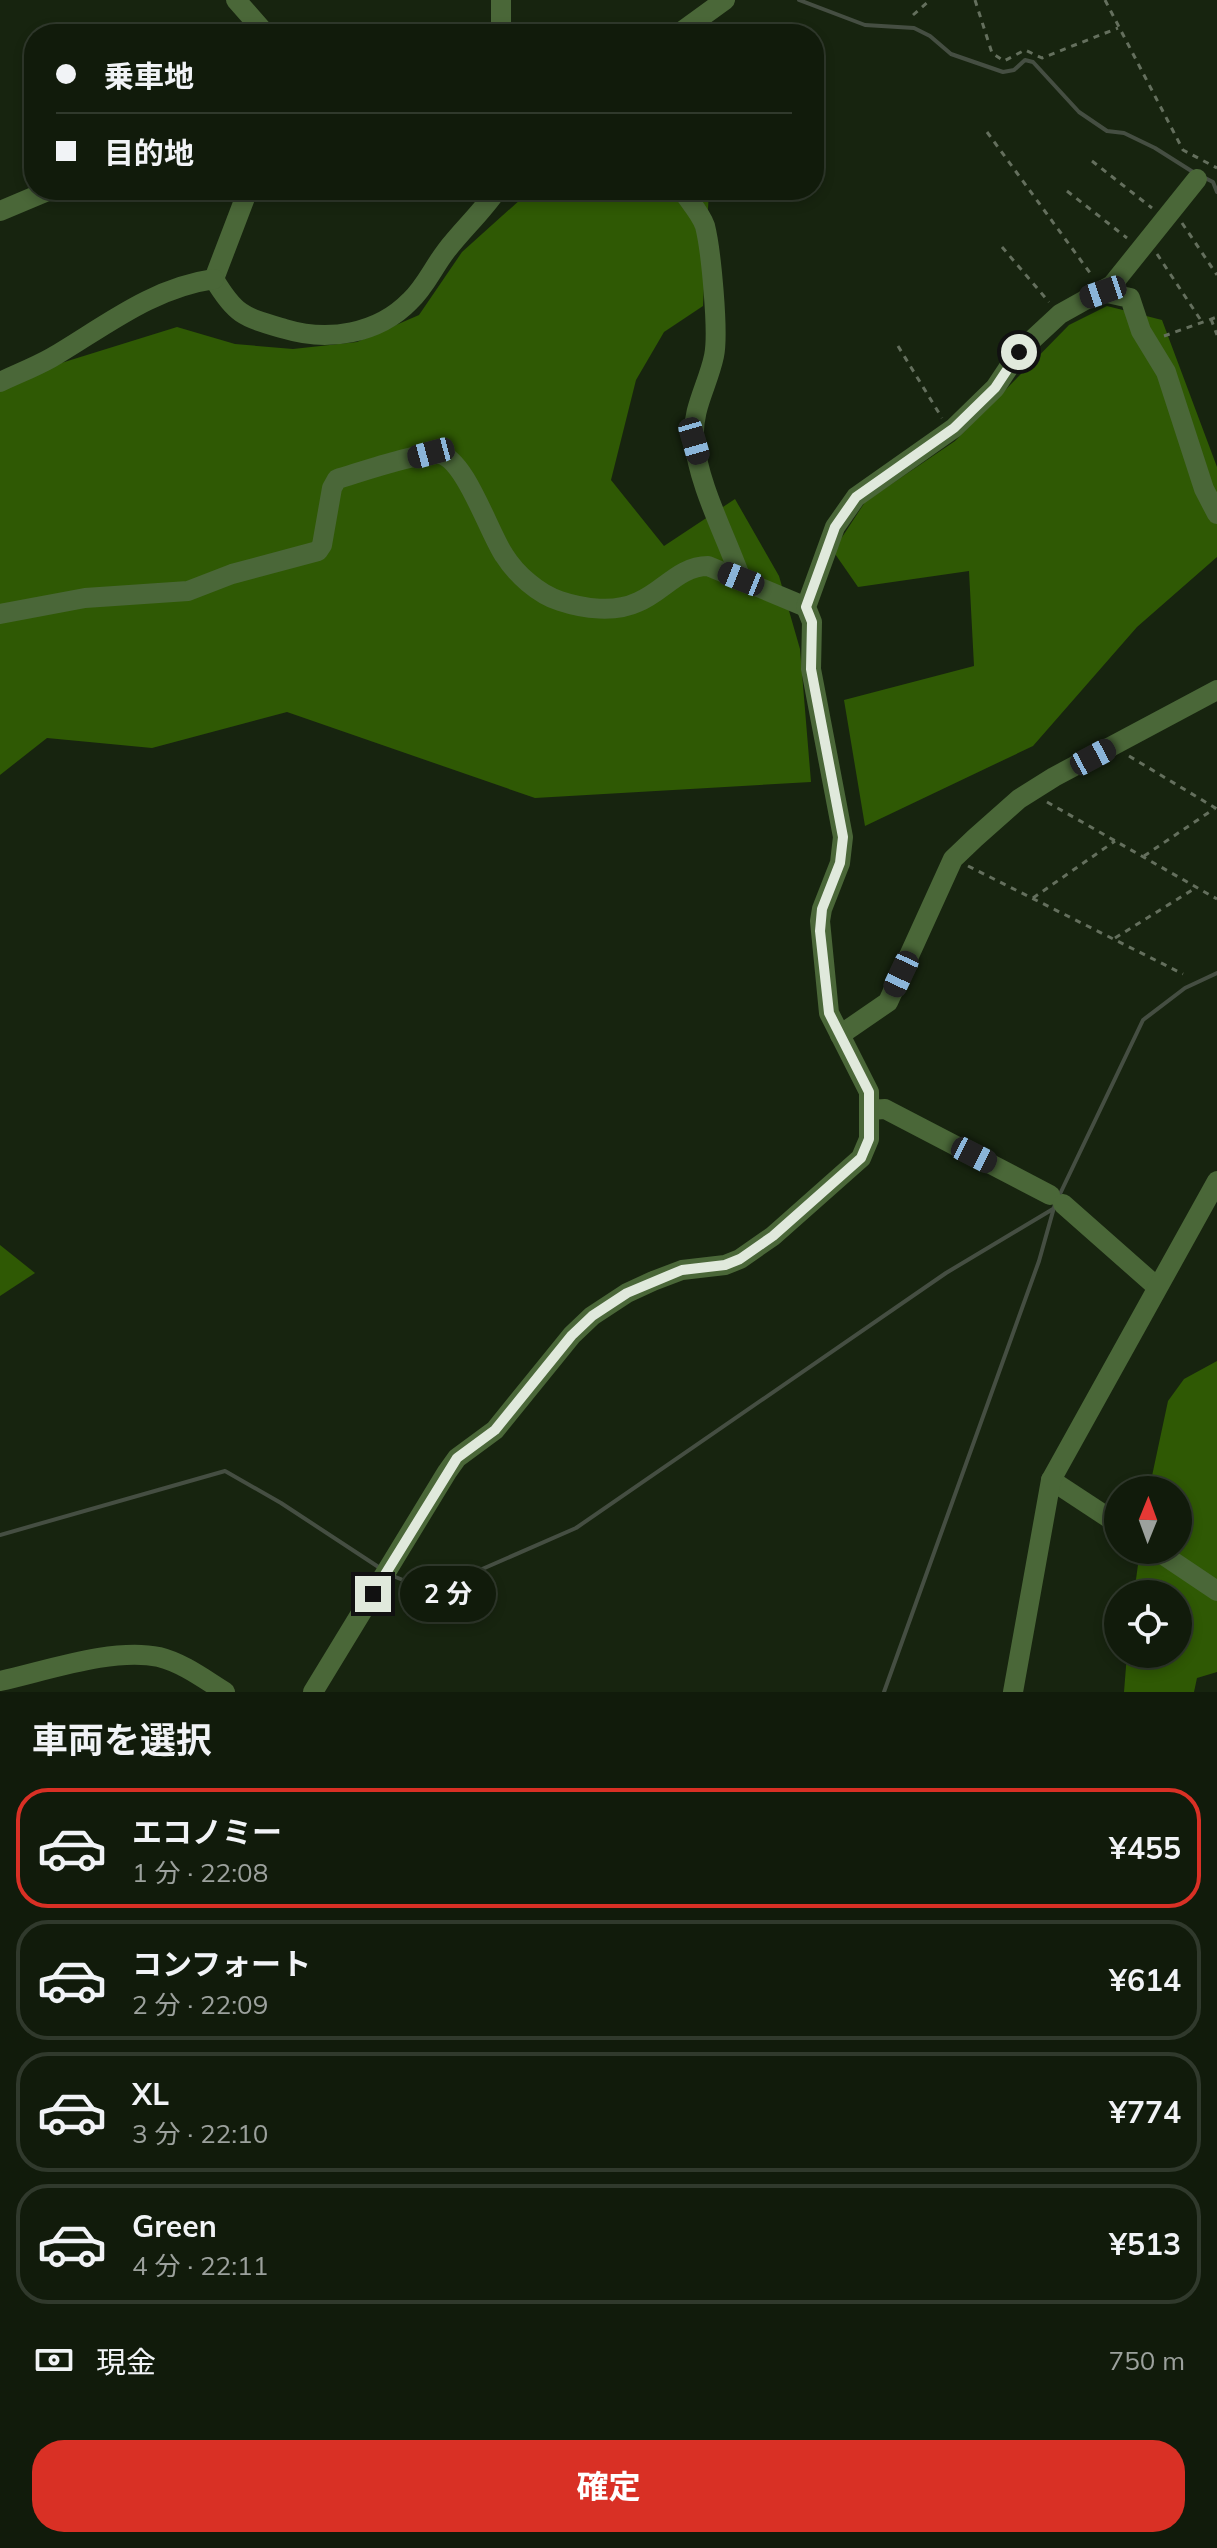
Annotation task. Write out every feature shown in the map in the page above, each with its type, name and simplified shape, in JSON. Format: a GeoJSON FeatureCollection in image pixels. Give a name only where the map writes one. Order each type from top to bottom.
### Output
{"type":"FeatureCollection","features":[{"type":"Feature","properties":{"kind":"street"},"geometry":{"type":"LineString","coordinates":[[236,0],[257,24]]}},
{"type":"Feature","properties":{"kind":"street"},"geometry":{"type":"LineString","coordinates":[[501,0],[501,24]]}},
{"type":"Feature","properties":{"kind":"street"},"geometry":{"type":"LineString","coordinates":[[692,24],[725,0]]}},
{"type":"Feature","properties":{"kind":"street"},"geometry":{"type":"LineString","coordinates":[[313,1692],[452,1465],[495,1430],[572,1335],[592,1316],[627,1293],[682,1270],[733,1262],[773,1236],[861,1158],[869,1139],[869,1092],[829,1013],[820,921],[840,863],[843,837],[811,669],[812,622],[806,607],[835,527],[856,497],[950,430],[995,388],[1019,352],[1060,314],[1083,299],[1103,292],[1197,179]]}},
{"type":"Feature","properties":{"kind":"street"},"geometry":{"type":"LineString","coordinates":[[0,211],[26,200]]}},
{"type":"Feature","properties":{"kind":"street"},"geometry":{"type":"LineString","coordinates":[[214,279],[244,200]]}},
{"type":"Feature","properties":{"kind":"street"},"geometry":{"type":"LineString","coordinates":[[214,279],[230,305],[255,321],[319,337],[369,327],[387,320],[410,302],[445,252],[489,200]]}},
{"type":"Feature","properties":{"kind":"street"},"geometry":{"type":"LineString","coordinates":[[689,200],[705,225],[715,315],[714,354],[695,412],[694,441],[717,521],[730,546],[741,579]]}},
{"type":"Feature","properties":{"kind":"street"},"geometry":{"type":"LineString","coordinates":[[0,382],[50,358],[102,324],[161,293],[214,279]]}},
{"type":"Feature","properties":{"kind":"street"},"geometry":{"type":"LineString","coordinates":[[1103,292],[1130,298],[1141,331],[1166,372],[1204,489],[1217,514]]}},
{"type":"Feature","properties":{"kind":"street"},"geometry":{"type":"LineString","coordinates":[[0,614],[85,598],[188,591],[232,574],[318,551],[322,545],[332,488],[337,479],[431,453],[449,458],[463,476],[503,554],[517,572],[557,600],[583,607],[616,608],[640,602],[672,578],[698,566],[708,566],[806,607]]}},
{"type":"Feature","properties":{"kind":"street"},"geometry":{"type":"LineString","coordinates":[[840,1035],[888,1002],[953,859],[1030,792],[1217,690]]}},
{"type":"Feature","properties":{"kind":"street"},"geometry":{"type":"LineString","coordinates":[[870,1110],[885,1109],[1056,1200],[1157,1287]]}},
{"type":"Feature","properties":{"kind":"street"},"geometry":{"type":"LineString","coordinates":[[1013,1692],[1051,1480],[1217,1181]]}},
{"type":"Feature","properties":{"kind":"street"},"geometry":{"type":"LineString","coordinates":[[1051,1480],[1104,1515]]}},
{"type":"Feature","properties":{"kind":"street"},"geometry":{"type":"LineString","coordinates":[[1177,1564],[1217,1591]]}},
{"type":"Feature","properties":{"kind":"street"},"geometry":{"type":"LineString","coordinates":[[0,1681],[110,1658],[139,1656],[160,1658],[183,1666],[225,1692]]}},
{"type":"Feature","properties":{"kind":"path"},"geometry":{"type":"LineString","coordinates":[[913,15],[930,0]]}},
{"type":"Feature","properties":{"kind":"path"},"geometry":{"type":"LineString","coordinates":[[975,0],[992,53],[1004,61],[1025,50],[1042,58],[1119,27]]}},
{"type":"Feature","properties":{"kind":"path"},"geometry":{"type":"LineString","coordinates":[[1105,0],[1183,150],[1217,168]]}},
{"type":"Feature","properties":{"kind":"path"},"geometry":{"type":"LineString","coordinates":[[987,132],[1103,292]]}},
{"type":"Feature","properties":{"kind":"path"},"geometry":{"type":"LineString","coordinates":[[1092,161],[1170,215],[1217,275]]}},
{"type":"Feature","properties":{"kind":"path"},"geometry":{"type":"LineString","coordinates":[[1067,191],[1145,245],[1202,322]]}},
{"type":"Feature","properties":{"kind":"path"},"geometry":{"type":"LineString","coordinates":[[1002,247],[1060,314]]}},
{"type":"Feature","properties":{"kind":"path"},"geometry":{"type":"LineString","coordinates":[[1149,342],[1217,317]]}},
{"type":"Feature","properties":{"kind":"path"},"geometry":{"type":"LineString","coordinates":[[1211,319],[1217,335]]}},
{"type":"Feature","properties":{"kind":"path"},"geometry":{"type":"LineString","coordinates":[[898,346],[950,430]]}},
{"type":"Feature","properties":{"kind":"path"},"geometry":{"type":"LineString","coordinates":[[1112,746],[1217,808],[1143,857]]}},
{"type":"Feature","properties":{"kind":"path"},"geometry":{"type":"LineString","coordinates":[[1030,792],[1217,899]]}},
{"type":"Feature","properties":{"kind":"path"},"geometry":{"type":"LineString","coordinates":[[1032,898],[1115,841]]}},
{"type":"Feature","properties":{"kind":"path"},"geometry":{"type":"LineString","coordinates":[[953,859],[1183,974]]}},
{"type":"Feature","properties":{"kind":"path"},"geometry":{"type":"LineString","coordinates":[[1114,939],[1197,887]]}},
{"type":"Feature","properties":{"kind":"green space"},"geometry":{"type":"Polygon","coordinates":[[[520,200],[708,200],[703,306],[664,332],[636,380],[611,480],[664,546],[735,499],[779,576],[800,649],[811,782],[535,798],[287,712],[152,748],[47,738],[0,775],[0,382],[177,327],[235,344],[293,349],[357,342],[419,315],[462,252],[520,200]]]}},
{"type":"Feature","properties":{"kind":"green space"},"geometry":{"type":"Polygon","coordinates":[[[1107,306],[1162,320],[1217,467],[1217,557],[1137,627],[1033,746],[865,826],[844,700],[974,666],[969,571],[858,587],[833,551],[865,502],[955,441],[1069,325],[1107,306]]]}},
{"type":"Feature","properties":{"kind":"green space"},"geometry":{"type":"Polygon","coordinates":[[[0,1245],[35,1273],[0,1296],[0,1245]]]}},
{"type":"Feature","properties":{"kind":"green space"},"geometry":{"type":"Polygon","coordinates":[[[1217,1361],[1217,1672],[1197,1678],[1194,1692],[1124,1692],[1126,1668],[1192,1668],[1192,1580],[1136,1580],[1138,1564],[1192,1564],[1192,1476],[1152,1476],[1168,1401],[1184,1379],[1217,1361]]]}},
{"type":"Feature","properties":{"kind":"waterway"},"geometry":{"type":"LineString","coordinates":[[799,0],[865,25],[914,28],[930,36],[951,54],[1003,72],[1014,70],[1025,60],[1033,62],[1079,112],[1107,131],[1124,133],[1193,172]]}},
{"type":"Feature","properties":{"kind":"waterway"},"geometry":{"type":"LineString","coordinates":[[1205,178],[1213,182],[1217,192]]}},
{"type":"Feature","properties":{"kind":"waterway"},"geometry":{"type":"LineString","coordinates":[[1059,1196],[1143,1020],[1185,988],[1217,973]]}},
{"type":"Feature","properties":{"kind":"waterway"},"geometry":{"type":"LineString","coordinates":[[884,1692],[1039,1261],[1055,1204]]}},
{"type":"Feature","properties":{"kind":"waterway"},"geometry":{"type":"LineString","coordinates":[[393,1576],[413,1584],[441,1587],[576,1528],[946,1273],[1053,1209]]}},
{"type":"Feature","properties":{"kind":"waterway"},"geometry":{"type":"LineString","coordinates":[[0,1535],[225,1471],[281,1503],[380,1568]]}},
{"type":"Feature","properties":{"kind":"route"},"geometry":{"type":"LineString","coordinates":[[373,1594],[457,1458],[495,1430],[572,1335],[592,1316],[627,1293],[653,1281],[682,1270],[725,1265],[740,1259],[773,1236],[861,1158],[869,1139],[869,1092],[829,1013],[820,931],[822,909],[840,863],[843,837],[811,669],[812,622],[806,607],[835,527],[856,497],[954,428],[995,388],[1019,352]]}}]}
